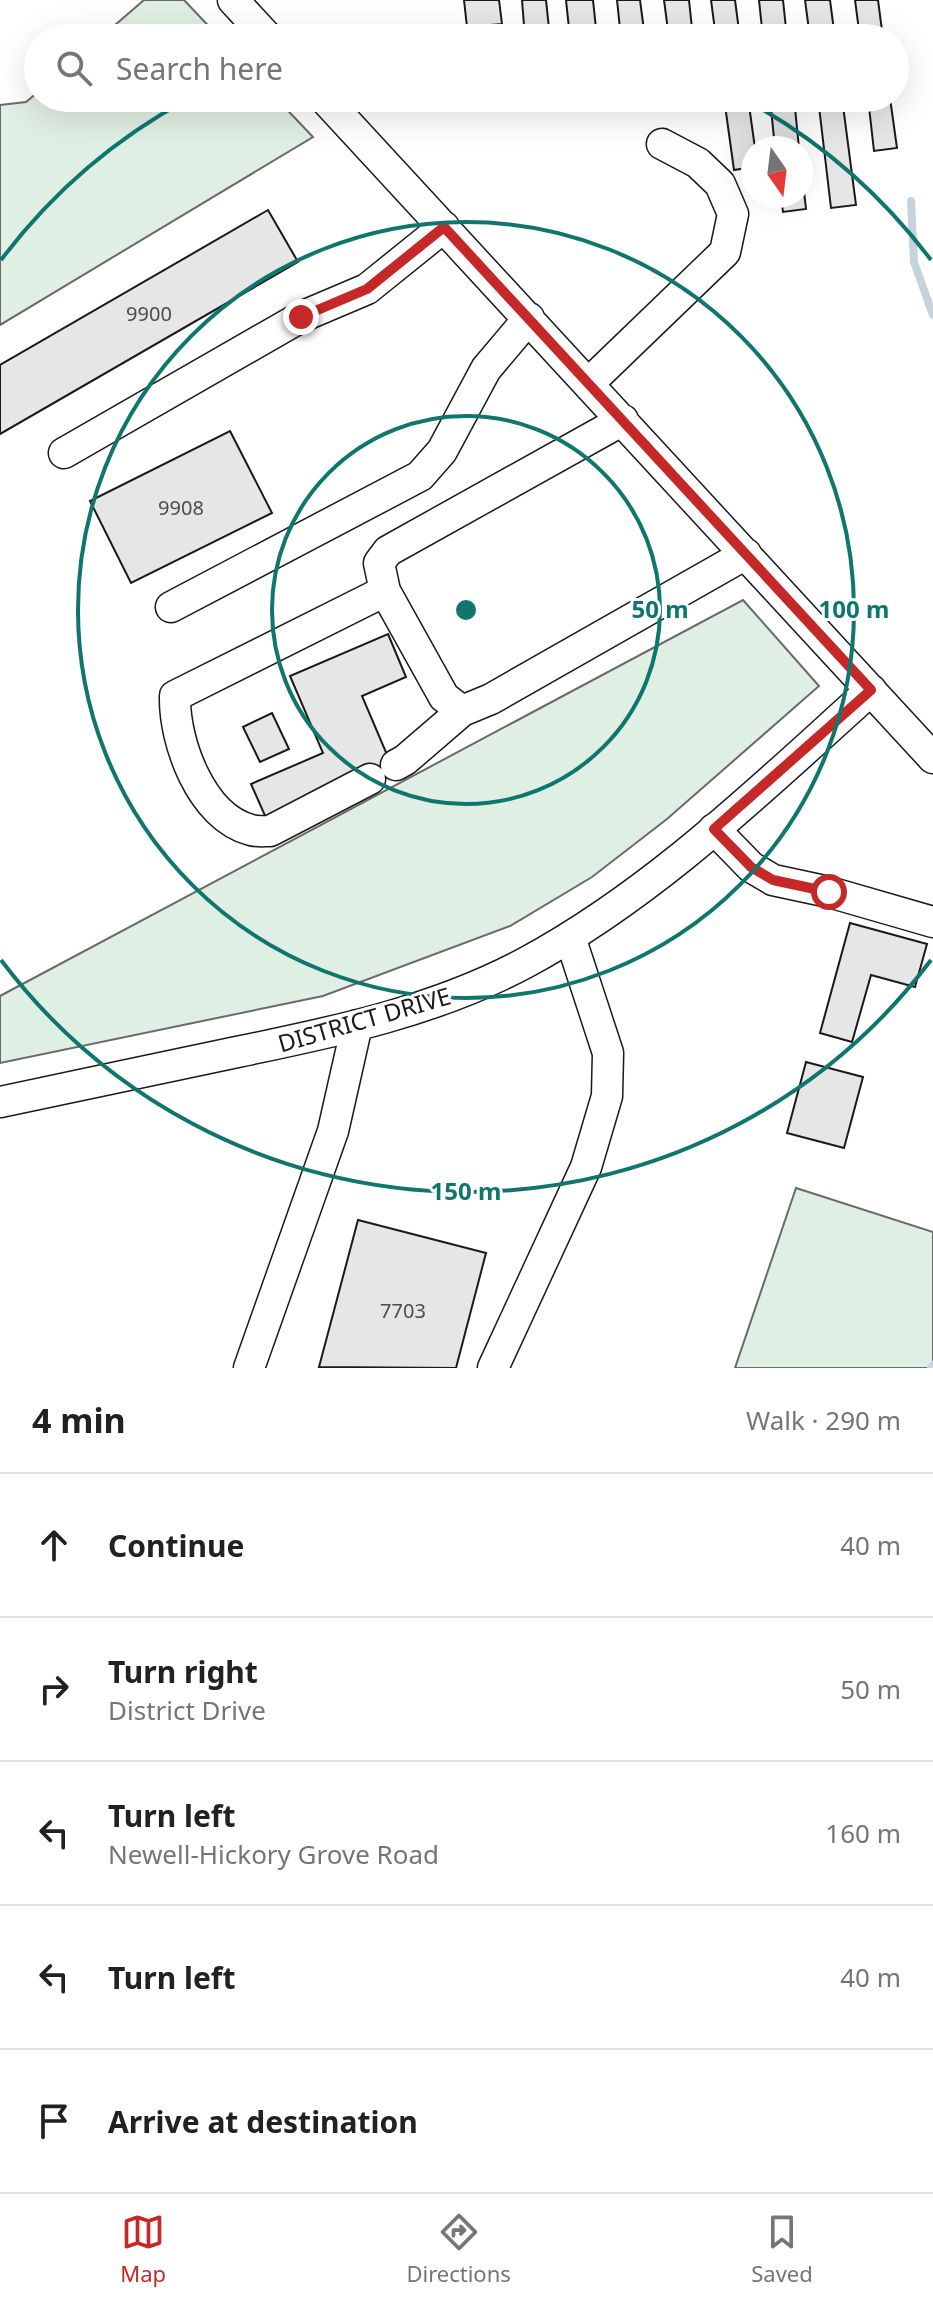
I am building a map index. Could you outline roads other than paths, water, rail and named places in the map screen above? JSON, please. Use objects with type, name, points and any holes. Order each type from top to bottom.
[{"type":"street","points":[[233,0],[255,24]]},
{"type":"street","points":[[337,112],[933,758]]},
{"type":"street","points":[[589,383],[725,252],[733,214],[720,184],[698,163],[662,144]]},
{"type":"street","points":[[64,453],[301,317],[367,289],[444,227]]},
{"type":"street","points":[[171,607],[420,476],[442,451],[486,369],[529,318]]},
{"type":"street","points":[[462,711],[444,697],[385,591],[379,563],[388,551],[623,420]]},
{"type":"street","points":[[385,591],[175,696],[179,740],[195,777],[209,799],[229,819],[251,830],[270,831],[405,760],[462,711],[491,699],[746,554]]},
{"type":"street","name":"DISTRICT DRIVE","points":[[0,1102],[333,1032],[417,1009],[523,964],[570,937],[657,878],[871,690]]},
{"type":"street","points":[[714,829],[751,867],[773,880],[829,892],[933,922]]},
{"type":"street","points":[[493,1368],[586,1167],[607,1096],[608,1053],[570,937]]},
{"type":"street","points":[[249,1368],[333,1131],[357,1025]]},
{"type":"waterway","points":[[911,201],[914,262],[933,315]]}]
